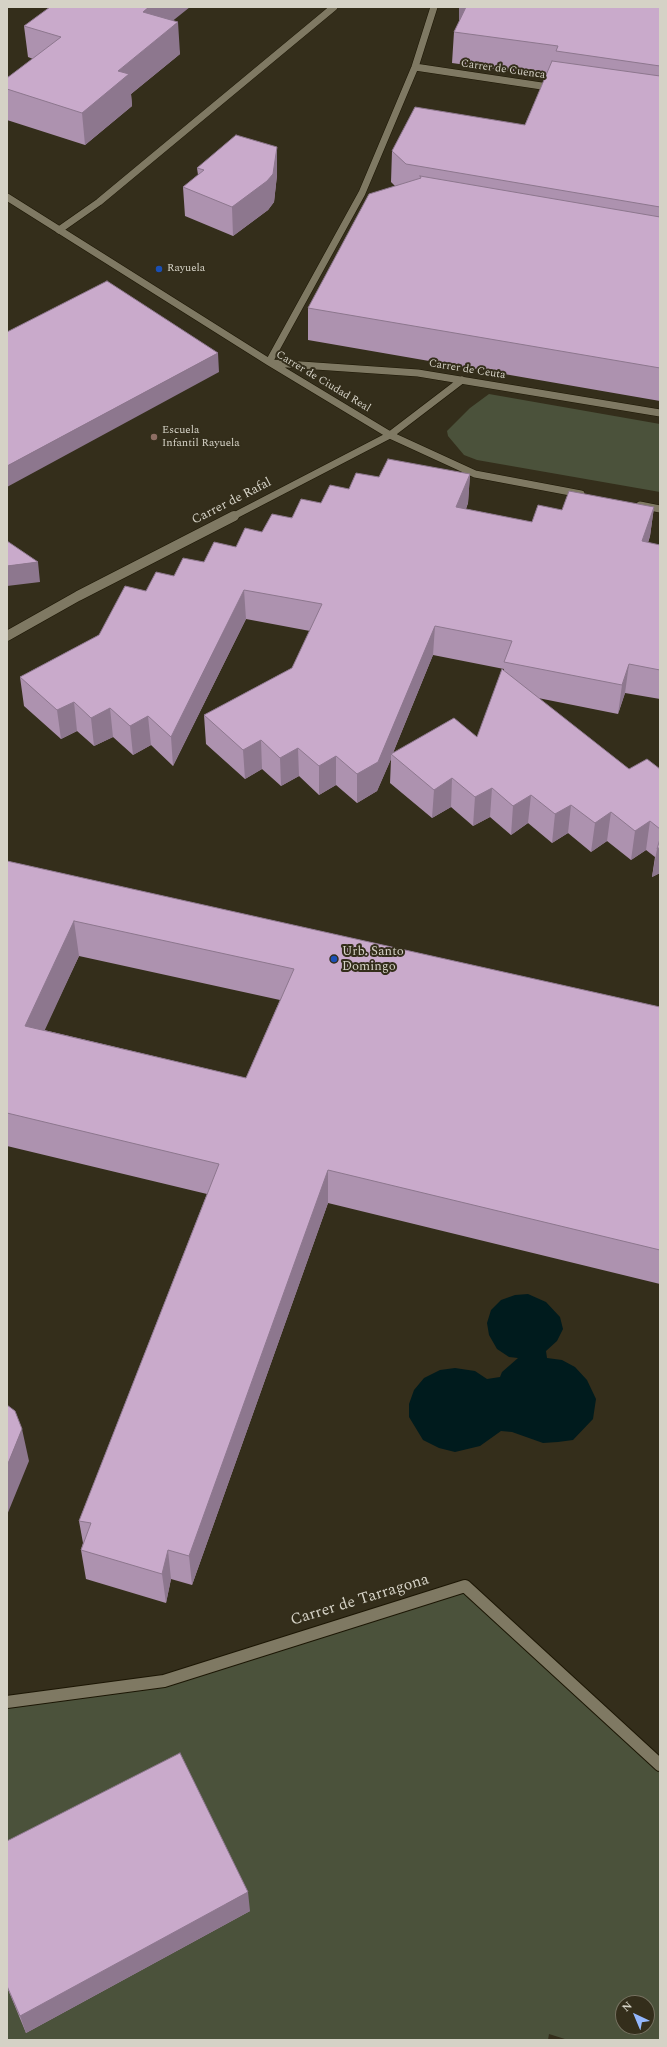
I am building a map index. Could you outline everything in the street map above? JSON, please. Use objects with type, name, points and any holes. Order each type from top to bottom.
[{"type":"street","points":[[59,230],[99,202],[334,7]]},
{"type":"street","points":[[269,362],[362,193],[415,67],[434,7]]},
{"type":"street","name":"Carrer de Cuenca","points":[[415,67],[560,88]]},
{"type":"street","points":[[362,193],[369,195]]},
{"type":"street","name":"Carrer de Ciudad Real","points":[[7,197],[269,362],[390,435],[475,474],[591,496]]},
{"type":"street","name":"Carrer de Ceuta","points":[[269,362],[418,373],[660,413]]},
{"type":"street","name":"Carrer de Rafal","points":[[7,636],[85,592],[390,435],[462,380]]},
{"type":"street","points":[[629,503],[660,509]]},
{"type":"street","name":"Carrer de Tarragona","points":[[7,1702],[164,1681],[465,1586],[660,1765]]},
{"type":"green space","points":[[489,394],[660,424],[660,492],[477,460],[464,455],[448,436],[447,431],[470,408]]},
{"type":"green space","points":[[465,1586],[660,1765],[660,2040],[568,2040],[549,2034],[548,2040],[7,2040],[7,1702],[164,1681]]},
{"type":"water","points":[[528,1294],[546,1302],[560,1317],[563,1329],[557,1341],[546,1351],[547,1358],[562,1360],[575,1367],[587,1380],[596,1399],[593,1419],[573,1440],[558,1442],[543,1443],[512,1432],[501,1431],[480,1446],[455,1452],[439,1448],[423,1440],[409,1417],[409,1404],[414,1390],[424,1378],[440,1370],[455,1368],[475,1371],[487,1379],[500,1377],[502,1372],[518,1358],[509,1357],[497,1349],[489,1335],[487,1323],[491,1310],[501,1300],[515,1295]]},
{"type":"building","points":[[50,7],[149,7],[143,12],[178,22],[118,71],[129,74],[82,113],[7,89],[7,78],[61,37],[24,26]]},
{"type":"building","points":[[466,7],[660,7],[660,66],[556,51],[558,46],[454,32]]},
{"type":"building","points":[[552,61],[660,76],[660,207],[406,164],[392,151],[415,107],[525,125]]},
{"type":"building","points":[[236,135],[277,147],[273,174],[267,181],[232,207],[183,187],[204,170],[197,168]]},
{"type":"building","points":[[420,176],[660,217],[660,368],[308,308],[369,194],[421,178]]},
{"type":"building","points":[[107,281],[218,353],[7,466],[7,332]]},
{"type":"building","points":[[388,459],[470,474],[456,507],[532,522],[538,505],[562,510],[569,491],[654,507],[642,541],[660,545],[660,670],[629,664],[622,685],[504,662],[512,641],[435,626],[378,762],[357,774],[336,756],[319,766],[298,748],[280,758],[261,740],[243,750],[204,715],[292,668],[322,604],[244,590],[171,737],[148,716],[130,726],[110,708],[91,718],[74,702],[57,710],[20,677],[99,635],[125,586],[146,591],[156,572],[174,576],[183,558],[204,562],[214,542],[236,547],[245,528],[262,532],[272,514],[292,518],[301,499],[321,503],[330,485],[349,489],[356,473],[379,477]]},
{"type":"building","points":[[7,541],[38,562],[7,566]]},
{"type":"building","points":[[502,669],[629,769],[647,759],[660,769],[660,829],[650,821],[635,831],[611,812],[595,823],[571,805],[555,814],[531,795],[513,806],[492,788],[475,797],[452,778],[434,790],[391,754],[454,718],[477,737]]},
{"type":"building","points":[[660,839],[660,847],[657,849]]},
{"type":"building","points":[[7,861],[660,1007],[660,1250],[328,1170],[189,1556],[168,1550],[162,1574],[81,1550],[91,1523],[79,1521],[219,1164],[7,1113]],"holes":[[[74,921],[294,969],[246,1078],[25,1026]]]},
{"type":"building","points":[[7,1405],[15,1411],[22,1429],[7,1466]]},
{"type":"building","points":[[180,1753],[248,1892],[20,2016],[7,1986],[7,1841]]},
{"type":"place","name":"Rayuela","points":[[159,269]]},
{"type":"place","name":"Escuela Infantil Rayuela","points":[[154,437]]},
{"type":"place","name":"Urb. Santo Domingo","points":[[334,959]]}]
